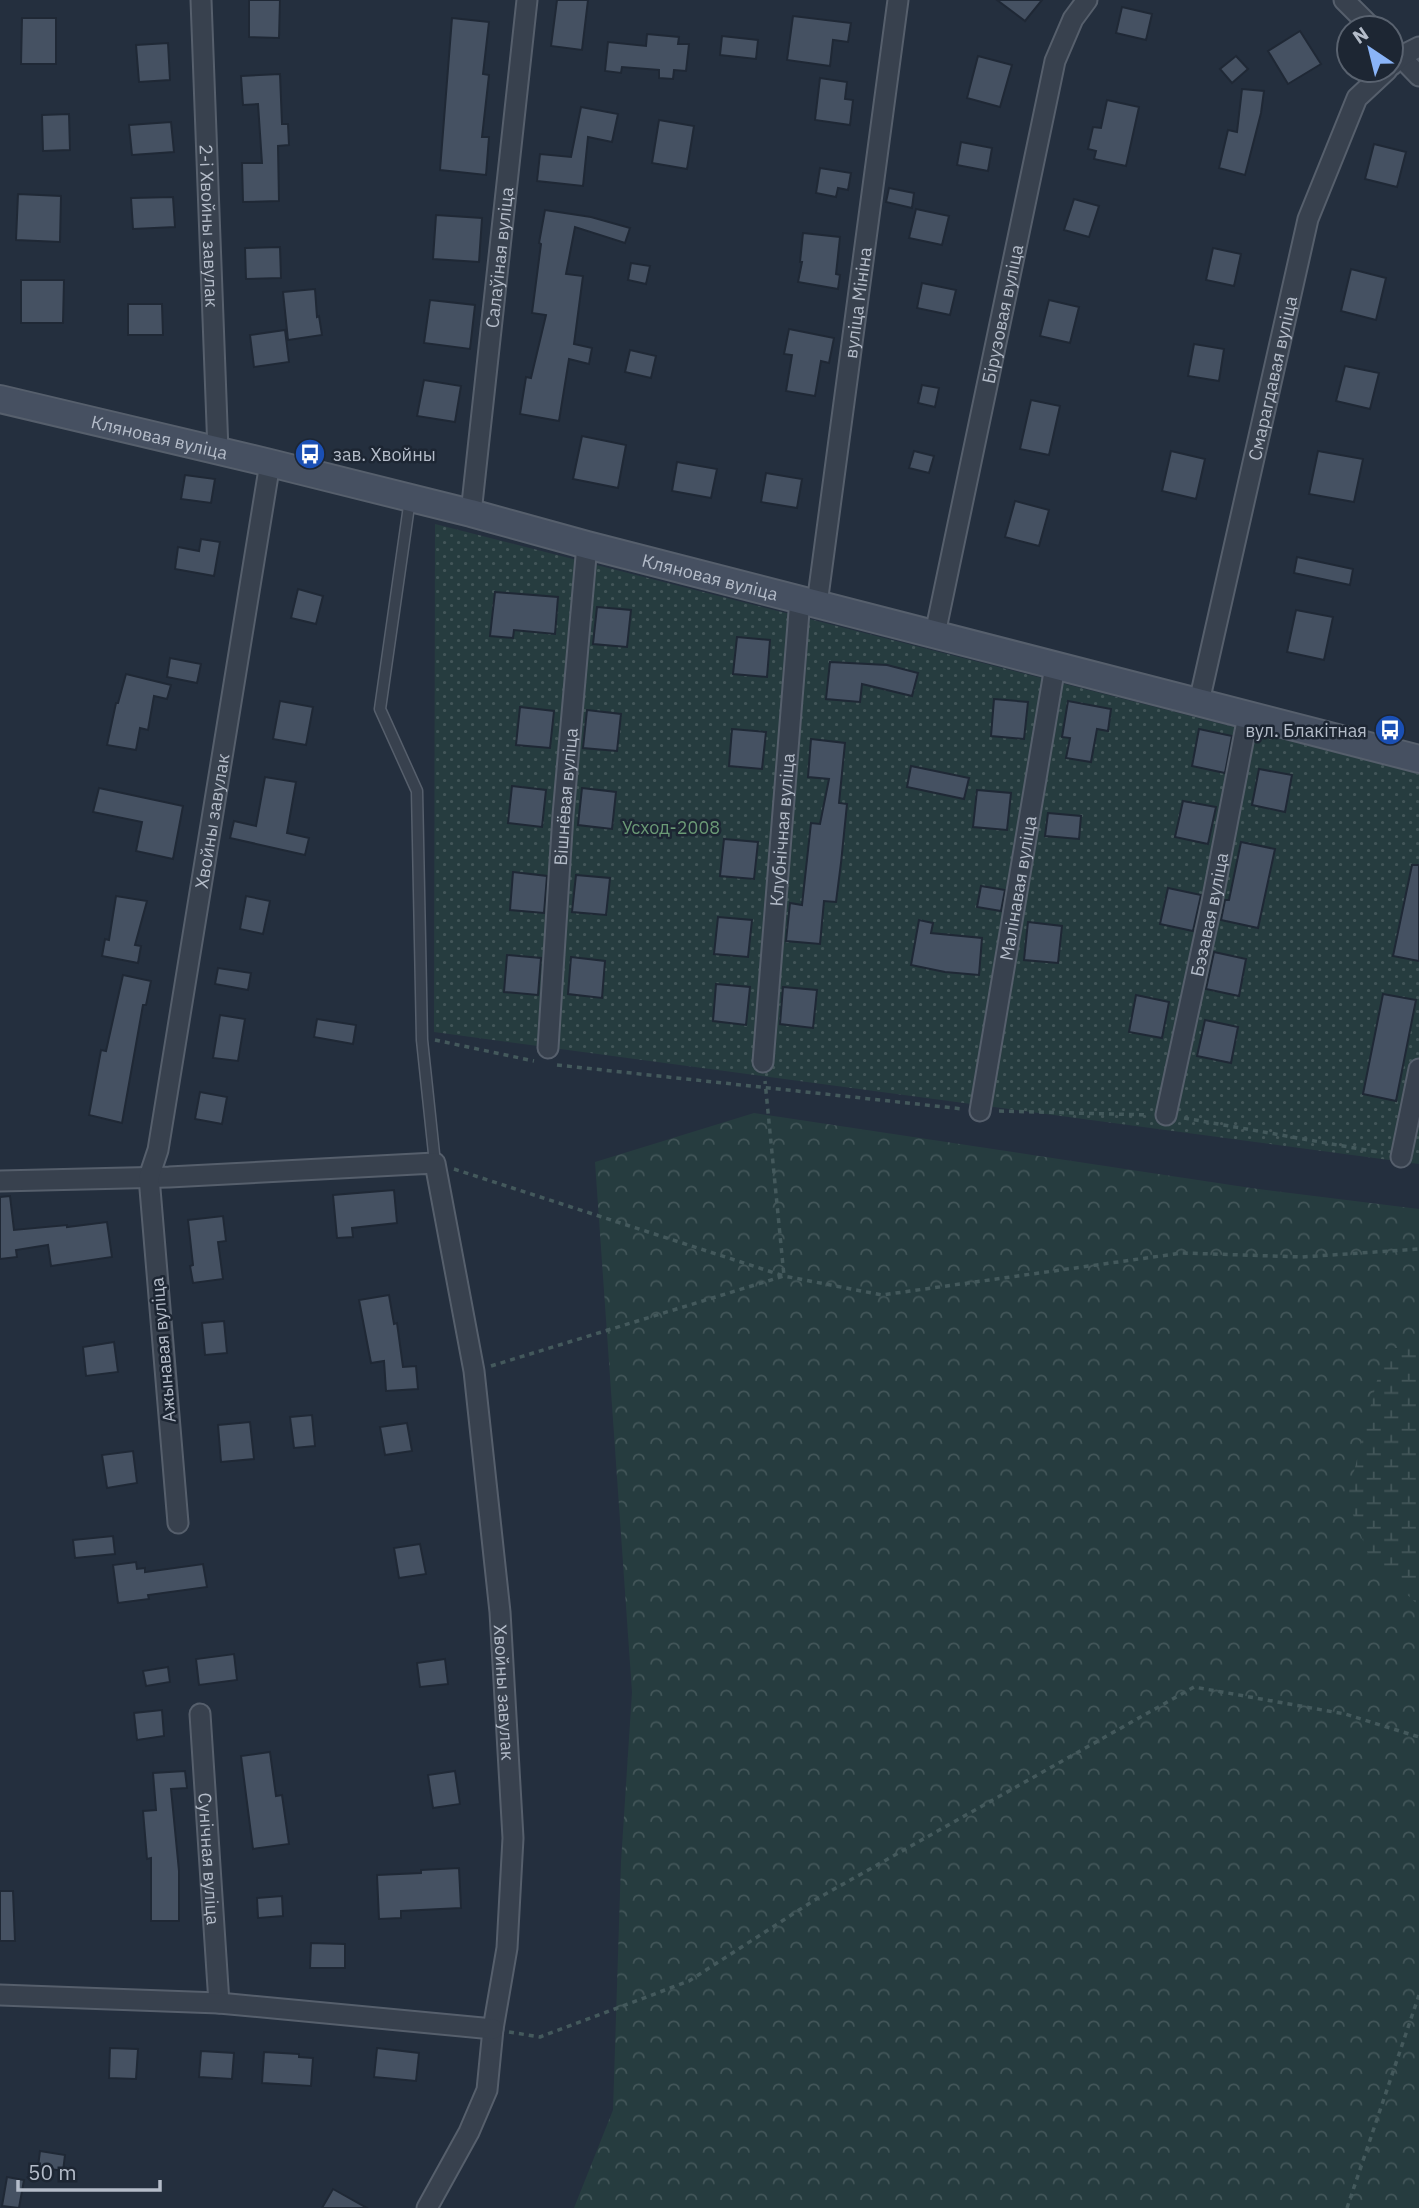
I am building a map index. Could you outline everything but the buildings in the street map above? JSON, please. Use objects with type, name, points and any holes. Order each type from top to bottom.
[{"type":"street","name":"2-і Хвойны завулак","points":[[201,0],[218,451]]},
{"type":"street","name":"Салаўіная вуліца","points":[[471,513],[527,0]]},
{"type":"street","name":"вуліца Мініна","points":[[809,602],[898,0]]},
{"type":"street","name":"Бірузовая вуліца","points":[[935,634],[1055,61],[1073,19],[1087,0]]},
{"type":"street","points":[[1344,0],[1358,14]]},
{"type":"street","name":"Смарагдавая вуліца","points":[[1199,702],[1308,219],[1357,98],[1370,84]]},
{"type":"street","name":"Кляновая вуліца","points":[[0,399],[471,513],[1419,759]]},
{"type":"street","name":"Хвойны завулак","points":[[149,1177],[158,1150],[270,463]]},
{"type":"street","name":"Вішнёвая вуліца","points":[[548,1048],[563,815],[587,545]]},
{"type":"street","name":"Клубнічная вуліца","points":[[763,1062],[809,602]]},
{"type":"street","name":"Малінавая вуліца","points":[[980,1111],[1055,666]]},
{"type":"street","name":"Бэзавая вуліца","points":[[1166,1115],[1212,902],[1248,716]]},
{"type":"street","points":[[1401,1157],[1419,1069]]},
{"type":"street","points":[[0,1181],[149,1177],[435,1163]]},
{"type":"street","name":"Хвойны завулак","points":[[427,2208],[469,2132],[487,2090],[493,2029],[507,1948],[513,1838],[500,1612],[474,1371],[435,1163]]},
{"type":"street","name":"Ажынавая вуліца","points":[[149,1177],[178,1523]]},
{"type":"street","name":"Сунічная вуліца","points":[[200,1714],[219,2003]]},
{"type":"street","points":[[0,1995],[219,2003],[493,2029]]},
{"type":"lane","points":[[410,498],[380,709],[417,791],[422,1040],[435,1163]]},
{"type":"path","points":[[435,1040],[546,1063],[765,1089],[980,1111],[1166,1115],[1401,1157]]},
{"type":"path","points":[[763,1062],[784,1276]]},
{"type":"path","points":[[435,1163],[784,1276],[881,1295],[1182,1253],[1303,1257],[1419,1250]]},
{"type":"path","points":[[474,1371],[784,1276]]},
{"type":"path","points":[[493,2029],[540,2037],[689,1981],[813,1901],[1194,1687],[1345,1714],[1419,1737]]},
{"type":"path","points":[[1347,2208],[1419,1995]]},
{"type":"green space","name":"Усход-2008","points":[[435,524],[1419,774],[1419,1164],[434,1032]]},
{"type":"green space","points":[[754,1113],[1251,1188],[1419,1209],[1419,2208],[574,2208],[613,2110],[621,1862],[632,1692],[595,1162]]},
{"type":"green space","points":[[1419,1346],[1419,1606],[1370,1559],[1347,1499],[1385,1349]]},
{"type":"place","name":"зав. Хвойны","points":[[310,454]]},
{"type":"place","name":"вул. Блакітная","points":[[1390,730]]}]
